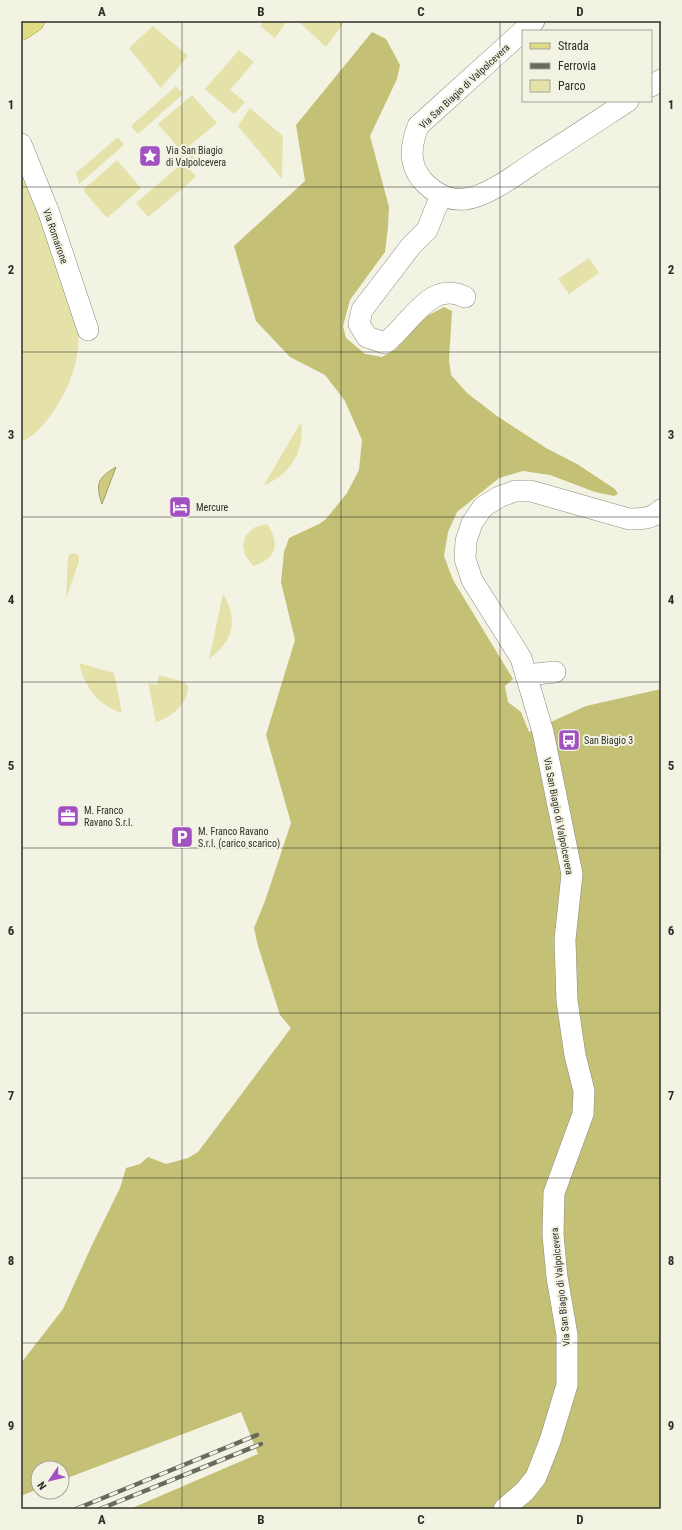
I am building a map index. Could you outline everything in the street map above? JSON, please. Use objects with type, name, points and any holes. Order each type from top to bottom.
[{"type":"main road","points":[[21,29],[33,21]]},
{"type":"street","name":"Via San Biagio di Valpolcevera","points":[[524,30],[534,21]]},
{"type":"street","name":"Via San Biagio di Valpolcevera","points":[[522,32],[418,126],[412,141],[412,154],[418,175],[429,188],[441,196],[453,199],[474,198],[484,194],[626,102]]},
{"type":"street","points":[[652,85],[661,80]]},
{"type":"street","name":"Via Romairone","points":[[21,144],[49,213],[88,330]]},
{"type":"street","points":[[441,196],[427,230],[412,246],[362,310],[359,324],[367,338],[385,343],[398,332],[425,302],[447,292],[465,297]]},
{"type":"street","name":"Via San Biagio di Valpolcevera","points":[[504,1509],[525,1491],[536,1477],[550,1441],[567,1385],[567,1335],[557,1277],[553,1235],[554,1193],[583,1114],[584,1091],[575,1055],[567,1001],[565,940],[572,874],[543,732],[521,658],[472,580],[465,559],[466,541],[472,523],[483,507],[498,496],[515,491],[531,490],[629,519],[644,519],[661,510]]},
{"type":"street","points":[[526,675],[555,672]]},
{"type":"green space","points":[[264,21],[287,21],[275,38],[260,26]]},
{"type":"green space","points":[[298,21],[345,21],[326,47]]},
{"type":"green space","points":[[153,26],[188,56],[161,88],[129,48]]},
{"type":"green space","points":[[239,50],[254,62],[230,90],[245,102],[234,114],[205,89]]},
{"type":"green space","points":[[176,86],[183,94],[138,134],[131,126]]},
{"type":"green space","points":[[192,95],[217,123],[182,152],[158,124]]},
{"type":"green space","points":[[250,108],[283,136],[282,179],[238,126]]},
{"type":"green space","points":[[118,137],[124,145],[79,184],[76,173]]},
{"type":"green space","points":[[192,155],[197,161],[189,168],[196,177],[148,217],[136,203]]},
{"type":"green space","points":[[117,160],[141,188],[107,218],[83,190]]},
{"type":"green space","points":[[21,171],[62,268],[72,301],[79,338],[74,369],[62,397],[46,422],[32,436],[21,442]]},
{"type":"green space","points":[[589,258],[599,273],[569,294],[558,279]]},
{"type":"green space","points":[[301,422],[301,442],[294,460],[282,475],[274,481],[264,485]]},
{"type":"green space","points":[[267,524],[274,538],[274,550],[267,560],[253,566],[245,555],[243,545],[246,535],[255,527]]},
{"type":"green space","points":[[75,553],[79,556],[79,561],[66,599],[68,558],[70,554]]},
{"type":"green space","points":[[223,594],[231,613],[231,630],[224,645],[209,659]]},
{"type":"green space","points":[[79,663],[114,673],[122,713],[114,710],[99,700],[89,688]]},
{"type":"green space","points":[[159,675],[184,682],[188,686],[185,699],[178,709],[168,717],[156,722],[148,683],[157,685]]},
{"type":"shaded area","points":[[372,32],[386,39],[400,65],[397,79],[370,136],[389,207],[385,252],[350,300],[343,326],[346,338],[365,354],[382,357],[396,349],[425,317],[444,307],[452,311],[449,360],[451,375],[467,393],[497,416],[546,448],[577,464],[615,489],[618,494],[614,496],[595,492],[550,475],[523,471],[499,478],[457,512],[448,532],[444,556],[453,580],[513,679],[505,686],[508,702],[521,712],[529,732],[586,706],[661,689],[661,1509],[130,1509],[258,1454],[241,1412],[70,1477],[70,1460],[30,1460],[30,1492],[21,1496],[21,1363],[63,1309],[120,1188],[126,1168],[140,1164],[148,1157],[166,1164],[188,1158],[198,1152],[291,1028],[280,1015],[258,946],[254,928],[265,901],[291,823],[266,735],[295,640],[281,582],[284,552],[289,538],[319,524],[326,519],[347,493],[359,470],[362,440],[345,401],[325,375],[290,357],[256,321],[234,246],[305,181],[296,125]]},
{"type":"shaded area","points":[[116,467],[102,504],[99,491],[100,482],[105,474]]},
{"type":"railway","points":[[76,1509],[257,1435]]},
{"type":"railway","points":[[100,1509],[261,1444]]},
{"type":"place","name":"Via San Biagio di Valpolcevera","points":[[150,156]]},
{"type":"place","name":"Mercure","points":[[180,507]]},
{"type":"place","name":"San Biagio 3","points":[[569,740]]},
{"type":"place","name":"M. Franco Ravano S.r.l.","points":[[68,816]]},
{"type":"place","name":"M. Franco Ravano S.r.l. (carico scarico)","points":[[182,837]]}]
